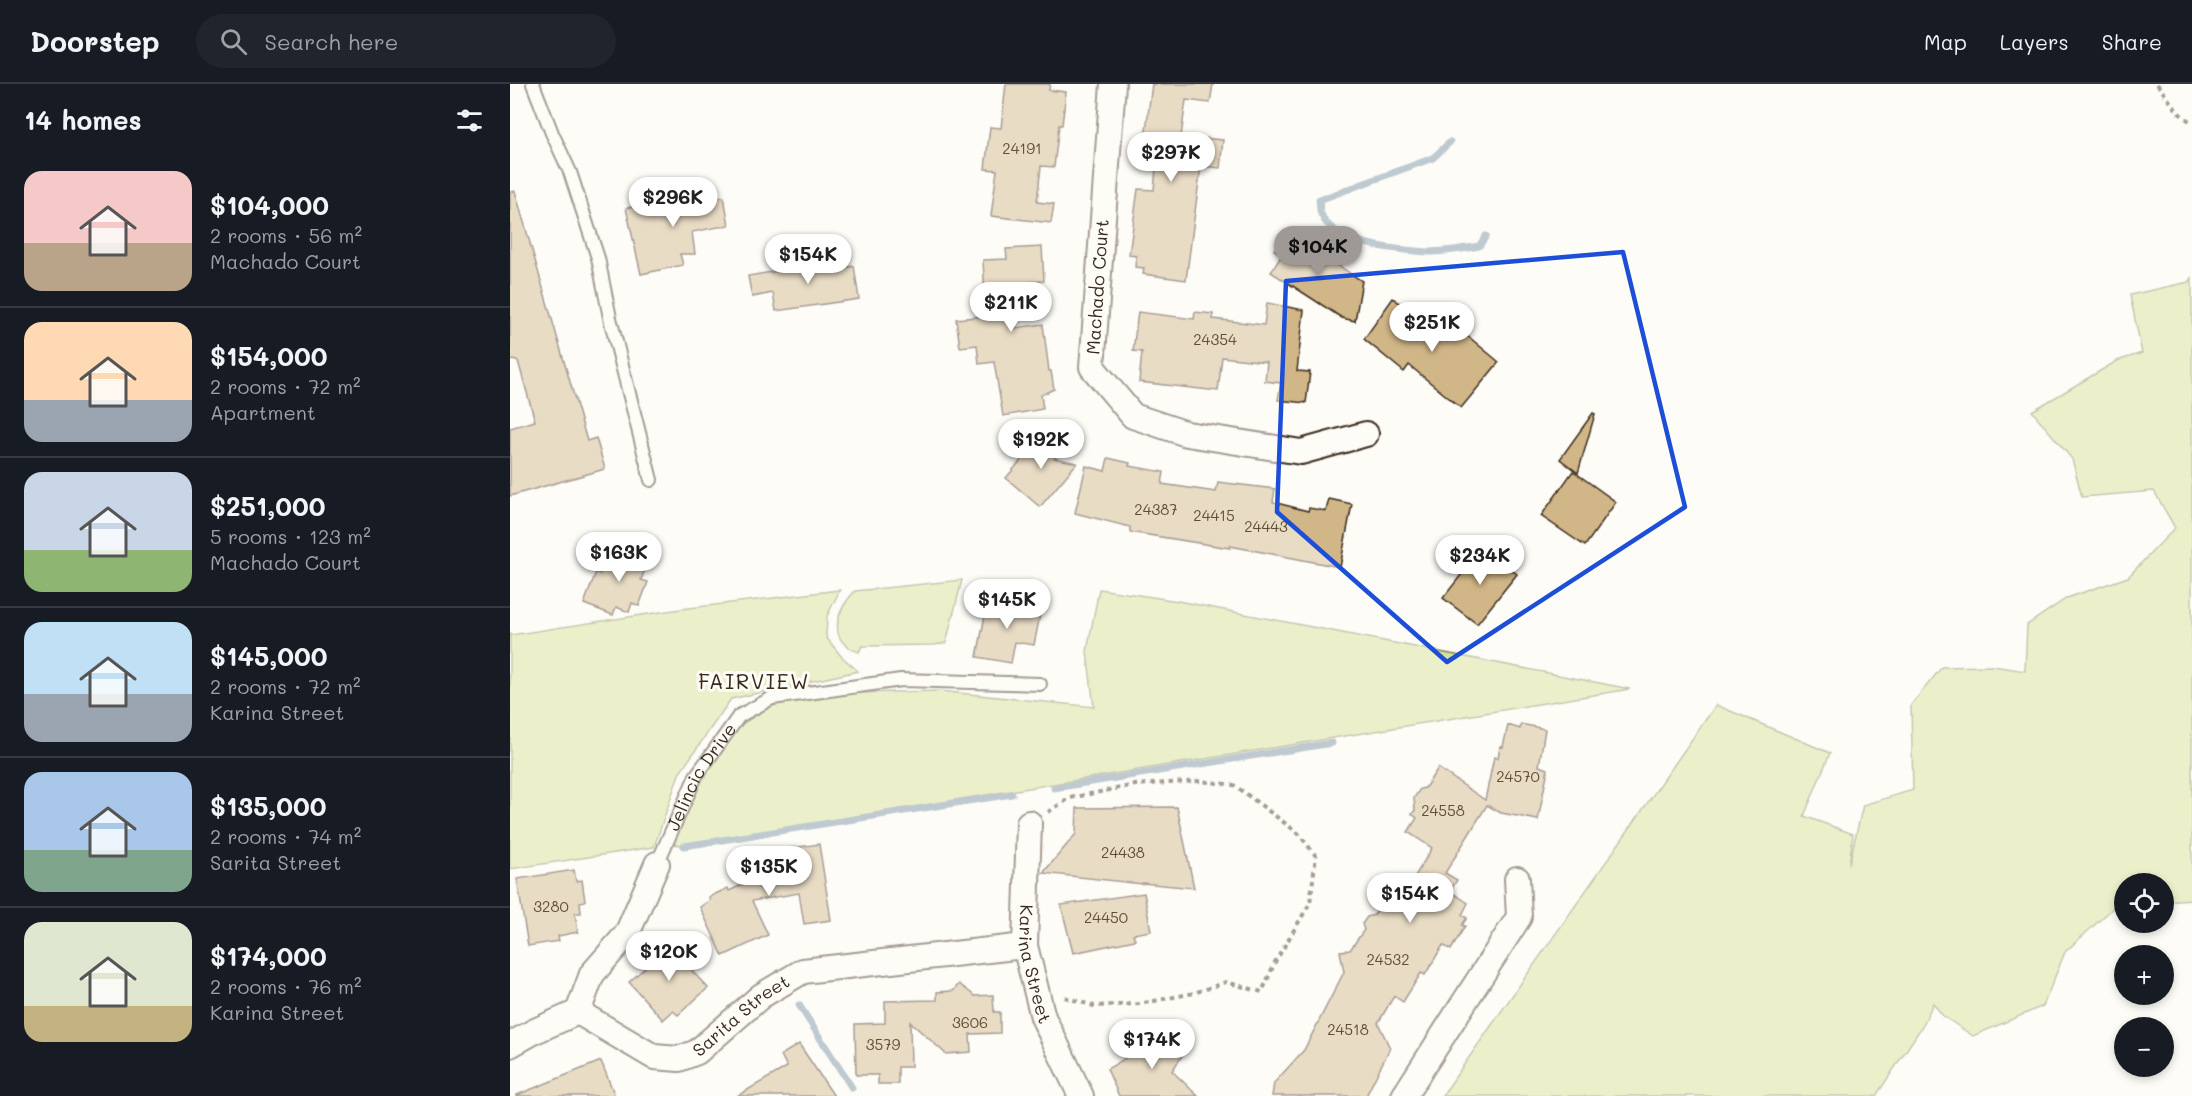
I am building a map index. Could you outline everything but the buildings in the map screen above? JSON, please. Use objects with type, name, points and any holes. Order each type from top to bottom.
[{"type":"street","name":"Machado Court","points":[[1113,84],[1092,367],[1133,416],[1187,434],[1301,452],[1366,434]]},
{"type":"street","name":"Karina Street","points":[[1029,823],[1025,946],[1043,1017],[1081,1096]]},
{"type":"street","name":"Jelincic Drive","points":[[578,1012],[592,974],[627,934],[657,864]]},
{"type":"street","points":[[1404,1096],[1519,917],[1517,879]]},
{"type":"street","name":"Sarita Street","points":[[578,1012],[654,1057],[679,1059],[697,1052],[760,996],[803,971],[1025,946]]},
{"type":"street","points":[[510,1046],[578,1012]]},
{"type":"lane","points":[[533,84],[570,172],[598,258],[610,318],[651,480]]},
{"type":"lane","name":"Jelincic Drive","points":[[657,864],[696,776],[739,716],[772,698],[901,680],[1040,684]]},
{"type":"path","points":[[2157,84],[2179,113],[2192,123]]},
{"type":"path","points":[[1029,823],[1070,798],[1135,785],[1201,780],[1234,785],[1298,833],[1316,856],[1310,903],[1275,962],[1262,992],[1226,982],[1194,993],[1139,1004],[1094,1005],[1036,990]]},
{"type":"highlighted area","points":[[1623,252],[1685,507],[1447,662],[1277,512],[1286,281]]},
{"type":"green space","points":[[2192,278],[2192,899],[2174,900],[2174,873],[2114,873],[2114,907],[2065,952],[2043,1006],[1973,1036],[1943,1016],[1933,1003],[1923,1025],[1876,1096],[1442,1096],[1716,705],[1830,753],[1804,816],[1853,834],[1849,864],[1863,805],[1913,790],[1911,705],[1942,667],[1993,666],[2025,671],[2027,625],[2067,598],[2128,577],[2175,528],[2154,491],[2082,497],[2072,459],[2032,411],[2117,361],[2142,353],[2130,295],[2189,282]]},
{"type":"green space","points":[[962,580],[946,643],[862,646],[859,652],[842,641],[838,633],[839,616],[855,591]]},
{"type":"green space","points":[[1099,589],[1178,601],[1630,689],[682,845],[672,844],[707,768],[742,724],[771,706],[804,699],[856,693],[939,691],[1094,707],[1087,651]]},
{"type":"green space","points":[[840,590],[827,616],[826,637],[841,656],[858,671],[731,699],[679,774],[654,847],[510,869],[510,633],[511,635],[681,609]]},
{"type":"waterway","points":[[1450,142],[1433,158],[1319,200],[1320,212],[1328,224],[1339,233],[1368,244],[1401,250],[1428,252],[1479,246],[1486,236]]},
{"type":"waterway","points":[[1054,788],[1332,743]]},
{"type":"waterway","points":[[684,846],[1012,794]]},
{"type":"waterway","points":[[799,1005],[852,1088]]},
{"type":"district","name":"FAIRVIEW","points":[[754,682]]}]
